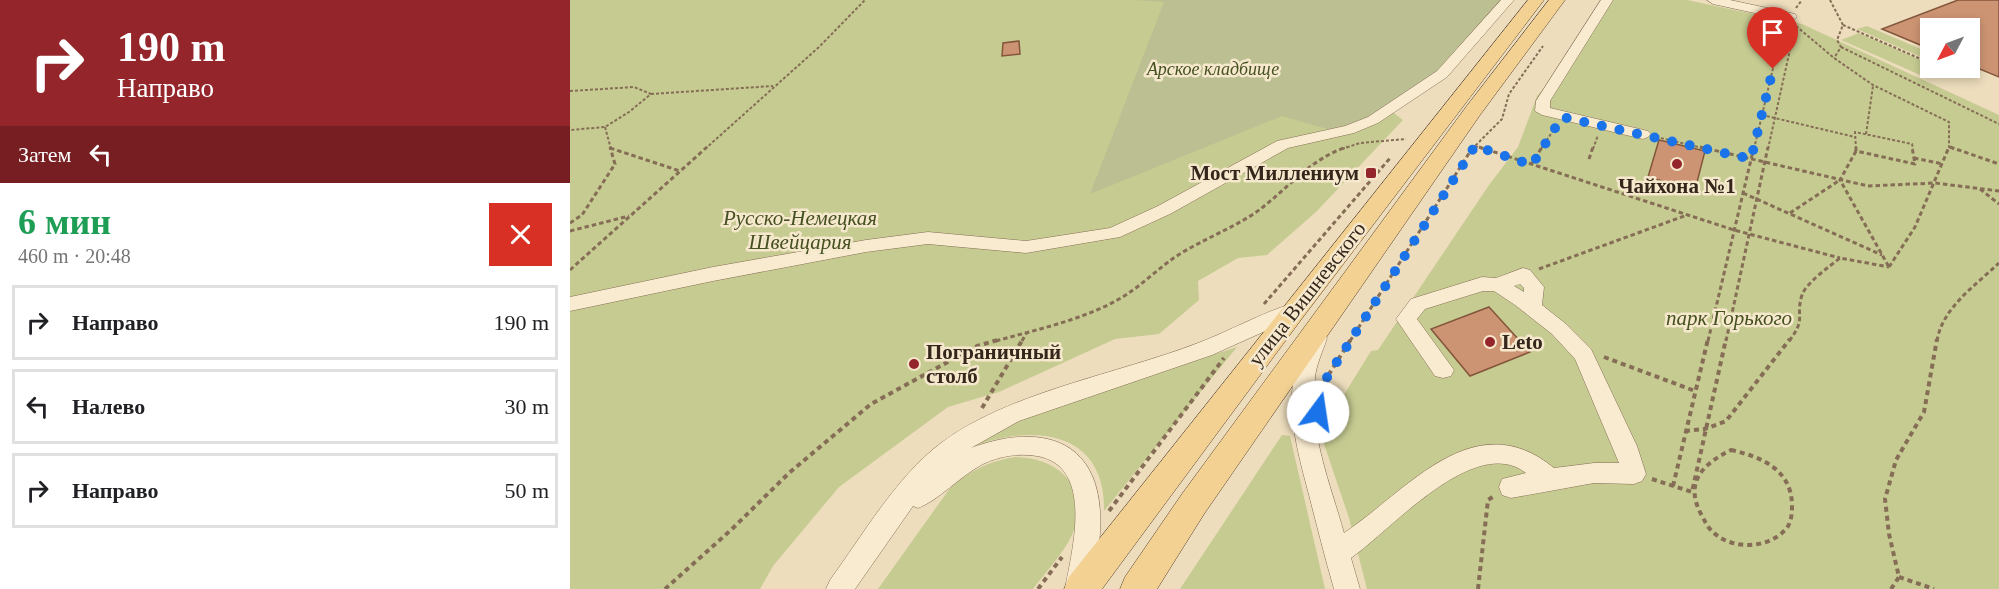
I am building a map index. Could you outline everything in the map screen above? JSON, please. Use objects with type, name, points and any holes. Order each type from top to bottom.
[{"type":"main road","name":"улица Вишневского","points":[[1079,589],[1536,0]]},
{"type":"main road","name":"улица Вишневского","points":[[1137,589],[1193,504],[1473,111],[1557,0]]},
{"type":"street","points":[[570,304],[713,274],[866,246],[928,238],[1026,247],[1114,232],[1164,210],[1283,144],[1349,130],[1373,120],[1442,74],[1508,0]]},
{"type":"street","points":[[1607,0],[1543,101],[1542,111],[1643,134]]},
{"type":"street","points":[[1713,0],[1793,21]]},
{"type":"street","points":[[1443,370],[1406,319],[1418,304],[1482,284],[1498,285],[1523,275],[1534,287],[1532,308]]},
{"type":"street","points":[[1498,285],[1559,329],[1584,355],[1625,446],[1634,474],[1594,473],[1511,487]]},
{"type":"street","points":[[839,589],[917,480],[950,450],[979,430],[1063,396],[1205,349],[1294,310]]},
{"type":"street","points":[[1321,325],[1304,376],[1302,412],[1306,441],[1347,589]]},
{"type":"street","points":[[867,552],[916,498],[953,469],[978,455],[998,449],[1017,444],[1035,445],[1056,451],[1065,457],[1073,464],[1083,483],[1087,504],[1088,535],[1079,589]]},
{"type":"street","points":[[1338,552],[1455,464],[1490,452],[1522,458],[1550,479]]},
{"type":"path","points":[[570,270],[819,46],[865,0]]},
{"type":"path","points":[[1830,0],[1844,25],[1920,59]]},
{"type":"path","points":[[1793,21],[1834,58],[1874,85],[1949,122],[1949,147],[1943,164],[1900,256],[1889,267]]},
{"type":"path","points":[[1673,486],[1784,23],[1793,21]]},
{"type":"path","points":[[1692,492],[1704,468],[1719,455],[1731,450],[1746,453],[1778,469],[1789,482],[1793,497],[1790,526],[1779,536],[1764,544],[1743,545],[1721,540],[1708,528],[1694,501],[1692,492],[1757,198],[1793,21]]},
{"type":"path","points":[[1844,25],[1838,39],[1841,47],[1999,124]]},
{"type":"path","points":[[1321,401],[1326,379],[1475,146],[1502,119],[1509,94],[1549,38]]},
{"type":"path","points":[[1834,58],[1841,47]]},
{"type":"path","points":[[1866,134],[1874,85]]},
{"type":"path","points":[[570,91],[634,87],[651,94],[775,86]]},
{"type":"path","points":[[570,130],[605,127],[629,112],[651,94]]},
{"type":"path","points":[[1762,115],[1855,137]]},
{"type":"path","points":[[1532,165],[1562,117]]},
{"type":"path","points":[[1589,159],[1602,125]]},
{"type":"path","points":[[570,223],[582,214],[615,164],[605,127]]},
{"type":"path","points":[[1399,147],[1413,131]]},
{"type":"path","points":[[1790,213],[1840,180],[1856,151],[1855,132],[1912,144],[1915,164],[1856,151]]},
{"type":"path","points":[[1643,134],[1868,186],[1935,183],[1999,191]]},
{"type":"path","points":[[665,589],[732,529],[789,473],[871,404],[977,346],[1067,321],[1121,298],[1182,252],[1233,227],[1266,205],[1304,171],[1335,151],[1360,143],[1406,139]]},
{"type":"path","points":[[1475,146],[1748,235],[1840,258],[1889,267]]},
{"type":"path","points":[[1949,147],[1999,164]]},
{"type":"path","points":[[610,148],[680,171]]},
{"type":"path","points":[[1258,308],[1265,303],[1393,154]]},
{"type":"path","points":[[1914,158],[1943,164]]},
{"type":"path","points":[[1840,180],[1889,267]]},
{"type":"path","points":[[1979,188],[1999,204]]},
{"type":"path","points":[[1743,193],[1882,255]]},
{"type":"path","points":[[1523,275],[1687,215]]},
{"type":"path","points":[[570,231],[630,216]]},
{"type":"path","points":[[1685,431],[1705,429],[1726,421],[1800,327],[1802,294],[1821,273],[1840,258]]},
{"type":"path","points":[[1891,589],[1899,577],[1889,534],[1885,499],[1896,460],[1923,412],[1939,327],[1948,313],[1999,263]]},
{"type":"path","points":[[980,412],[1027,332]]},
{"type":"path","points":[[1577,348],[1695,391]]},
{"type":"path","points":[[1102,519],[1231,349]]},
{"type":"path","points":[[1634,474],[1692,492]]},
{"type":"path","points":[[1478,589],[1488,500],[1511,487]]},
{"type":"path","points":[[1038,589],[1062,557]]},
{"type":"path","points":[[1899,577],[1934,589]]},
{"type":"green space","name":"Русско-Немецкая Швейцария","points":[[570,0],[1472,0],[1387,108],[1403,120],[1316,212],[1267,255],[1238,258],[1198,281],[1199,300],[1159,334],[1115,339],[999,392],[948,407],[839,487],[773,566],[760,589],[570,589]]},
{"type":"green space","name":"Арское кладбище","points":[[1133,0],[1502,0],[1439,73],[1348,135],[1282,116],[1090,194],[1164,2]]},
{"type":"green space","name":"парк Горького","points":[[1602,0],[1687,0],[1802,24],[1999,115],[1999,589],[1367,589],[1349,518],[1322,438],[1339,412],[1345,393],[1371,351],[1378,350],[1489,185],[1518,147],[1537,96],[1567,65]]},
{"type":"green space","points":[[1867,26],[1920,49],[1920,57],[1857,29]]},
{"type":"green space","points":[[1859,33],[1920,60],[1920,75],[1841,40]]},
{"type":"green space","points":[[1237,347],[1104,511],[1101,484],[1092,463],[1078,448],[1060,439],[1039,435],[1017,436],[993,440],[970,448],[1016,418]]},
{"type":"green space","points":[[1282,435],[1290,436],[1325,589],[1180,589]]},
{"type":"green space","points":[[1015,457],[1048,464],[1060,472],[1070,482],[1076,494],[1078,508],[1076,524],[1069,541],[1033,589],[878,589],[950,488],[980,468]]},
{"type":"building","points":[[1958,0],[1999,0],[1999,77],[1980,69],[1980,18],[1920,18],[1920,45],[1882,29]]},
{"type":"building","points":[[1019,41],[1020,54],[1002,56],[1003,43]]},
{"type":"building","points":[[1659,140],[1705,151],[1695,190],[1648,177]]},
{"type":"building","points":[[1489,307],[1530,352],[1470,376],[1431,329]]},
{"type":"place","name":"Чайхона №1","points":[[1677,164]]},
{"type":"place","name":"Мост Миллениум","points":[[1371,173]]},
{"type":"place","name":"Leto","points":[[1490,342]]},
{"type":"place","name":"Пограничный столб","points":[[914,364]]},
{"type":"route","points":[[1318,412],[1326,379],[1475,146],[1532,165],[1562,117],[1751,159],[1773,69]]}]
